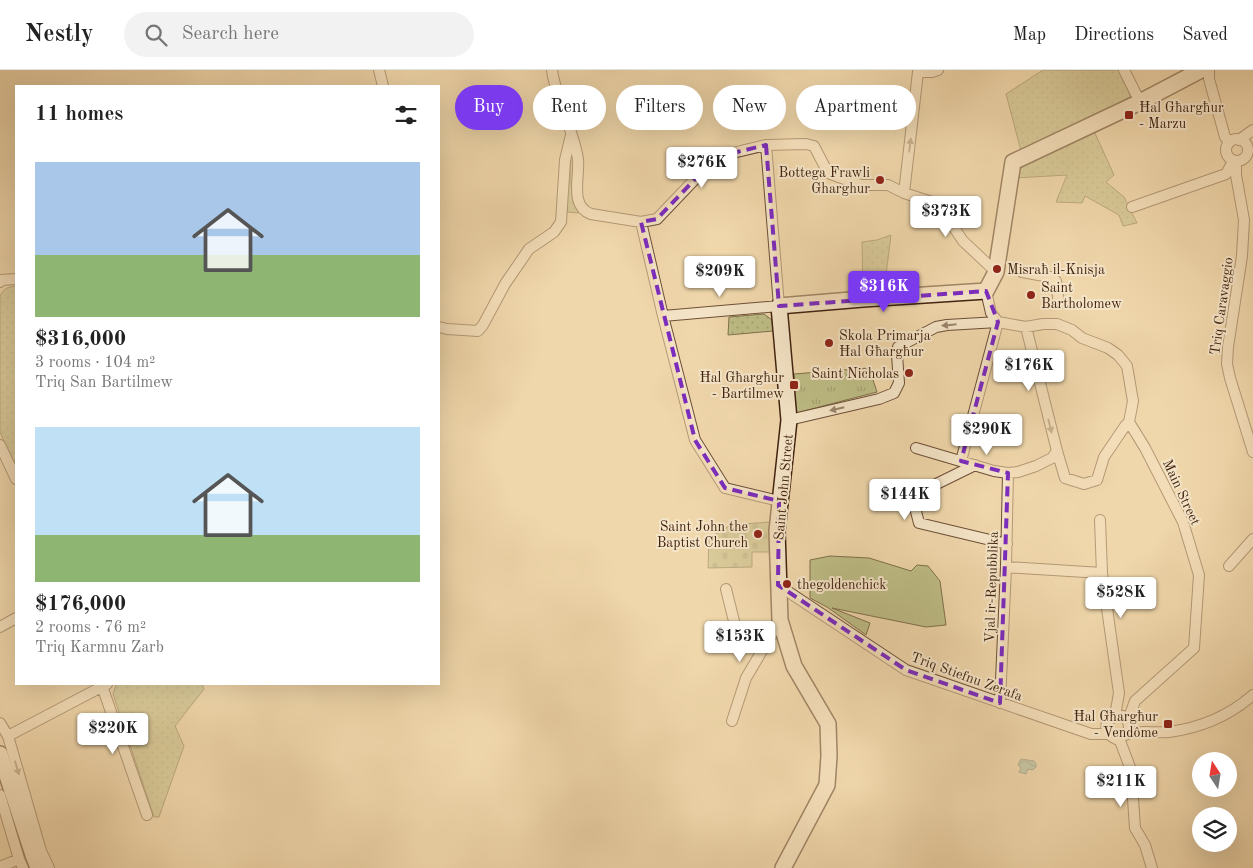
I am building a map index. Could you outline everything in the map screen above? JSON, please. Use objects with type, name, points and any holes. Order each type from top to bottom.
[{"type":"street","points":[[379,70],[382,85]]},
{"type":"street","points":[[552,70],[553,80],[571,132],[578,160],[578,204],[584,212],[641,222],[657,219],[716,157],[766,145],[806,144],[814,146],[828,173],[861,185],[888,185],[904,193],[938,204],[963,241],[996,272]]},
{"type":"street","points":[[1124,70],[1140,102]]},
{"type":"street","points":[[998,322],[991,313],[986,291],[996,272],[1013,162],[1140,102],[1201,70]]},
{"type":"street","points":[[1209,70],[1209,79],[1225,137],[1234,141],[1242,141],[1247,146],[1247,153],[1250,157],[1235,161],[1230,159],[1226,154],[1226,147],[1234,141],[1253,130]]},
{"type":"street","points":[[904,193],[917,71],[934,71]]},
{"type":"street","points":[[443,328],[478,331],[505,284],[529,249],[554,232],[561,222],[565,160],[571,132]]},
{"type":"street","name":"Saint John Street","points":[[766,145],[789,420],[777,530],[780,620],[794,666],[828,724],[829,756],[827,785],[783,868]]},
{"type":"street","points":[[1132,207],[1226,174],[1235,161]]},
{"type":"street","name":"Triq Caravaggio","points":[[1235,161],[1244,220],[1242,256],[1227,364],[1253,452]]},
{"type":"street","points":[[641,222],[662,316],[695,440],[725,488],[780,501]]},
{"type":"street","points":[[1022,272],[1050,277],[1056,281],[1059,304]]},
{"type":"street","points":[[0,281],[15,279]]},
{"type":"street","points":[[662,316],[986,291]]},
{"type":"street","points":[[961,461],[998,322]]},
{"type":"street","points":[[789,420],[894,393],[899,384],[898,347],[936,327],[998,322],[1026,327],[1057,324],[1072,330],[1082,338],[1108,348],[1118,355],[1126,366],[1133,401],[1129,422],[1104,457],[1097,480],[1084,484],[1065,478],[1026,327]]},
{"type":"street","name":"Main Street","points":[[1128,720],[1135,701],[1194,648],[1199,575],[1183,522],[1145,448],[1129,422]]},
{"type":"street","points":[[0,445],[15,477]]},
{"type":"street","points":[[916,448],[994,471],[1008,473],[1036,466],[1052,458],[1057,452]]},
{"type":"street","points":[[975,465],[912,496],[918,523],[1007,544]]},
{"type":"street","name":"Vjal ir-Repubblika","points":[[1000,703],[1008,473]]},
{"type":"street","points":[[1100,520],[1102,573],[1119,693],[1115,716]]},
{"type":"street","points":[[1229,566],[1253,539]]},
{"type":"street","points":[[1006,567],[1102,573]]},
{"type":"street","name":"Triq Stiefnu Zerafa","points":[[778,585],[906,670],[1091,734],[1108,734]]},
{"type":"street","points":[[726,589],[736,629],[747,638],[765,645]]},
{"type":"street","points":[[0,627],[15,619]]},
{"type":"street","points":[[732,721],[746,678],[780,620]]},
{"type":"street","points":[[8,736],[105,685],[147,815]]},
{"type":"street","points":[[1152,868],[1145,845],[1135,828],[1131,770],[1124,736],[1130,726],[1128,720],[1123,716],[1115,716],[1106,722],[1105,729],[1108,734],[1116,739],[1124,736],[1169,732],[1202,725],[1243,703],[1253,694]]},
{"type":"street","points":[[0,723],[8,736],[41,851],[49,868]]},
{"type":"street","points":[[0,754],[32,855],[38,868]]},
{"type":"street","points":[[0,795],[21,864],[0,867]]},
{"type":"highlighted area","points":[[766,145],[779,306],[986,291],[998,322],[961,461],[1008,473],[1000,703],[906,670],[778,585],[779,501],[725,488],[695,440],[641,222],[657,219],[716,157]]},
{"type":"green space","points":[[1043,70],[1119,70],[1131,98],[1021,151],[1006,94]]},
{"type":"green space","points":[[1094,131],[1114,175],[1106,182],[1124,197],[1137,223],[1123,226],[1119,215],[1085,196],[1082,203],[1056,202],[1067,175],[1015,178],[1022,167]]},
{"type":"green space","points":[[571,160],[572,195],[579,213],[567,212],[568,162]]},
{"type":"green space","points":[[891,235],[885,291],[863,293],[862,242],[877,240]]},
{"type":"green space","points":[[15,286],[14,463],[0,432],[0,296],[3,291]]},
{"type":"green space","points":[[764,314],[772,320],[773,331],[728,335],[729,317]]},
{"type":"green space","points":[[869,368],[877,392],[796,413],[794,374]]},
{"type":"green space","points":[[770,522],[773,552],[752,552],[752,567],[708,568],[709,538],[731,525]]},
{"type":"green space","points":[[830,556],[869,558],[911,571],[917,565],[928,566],[940,581],[946,625],[926,627],[832,608],[870,623],[866,635],[827,607],[810,598],[810,560]]},
{"type":"green space","points":[[116,685],[202,685],[204,689],[175,726],[184,746],[159,817],[154,817],[113,694]]},
{"type":"water","points":[[1021,759],[1034,761],[1036,767],[1033,770],[1028,769],[1026,774],[1019,772],[1021,768],[1018,765]]},
{"type":"place","name":"Ħal Għargħur - Marzu","points":[[1129,115]]},
{"type":"place","name":"Bottega Frawli Gharghur","points":[[880,180]]},
{"type":"place","name":"Misraħ il-Knisja","points":[[997,269]]},
{"type":"place","name":"Saint Bartholomew","points":[[1031,295]]},
{"type":"place","name":"Skola Primarja Ħal Għargħur","points":[[829,343]]},
{"type":"place","name":"Saint Nicholas","points":[[909,373]]},
{"type":"place","name":"Ħal Għargħur - Bartilmew","points":[[794,385]]},
{"type":"place","name":"Saint John the Baptist Church","points":[[758,534]]},
{"type":"place","name":"thegoldenchick","points":[[787,584]]},
{"type":"place","name":"Ħal Għargħur - Vendôme","points":[[1168,724]]}]
